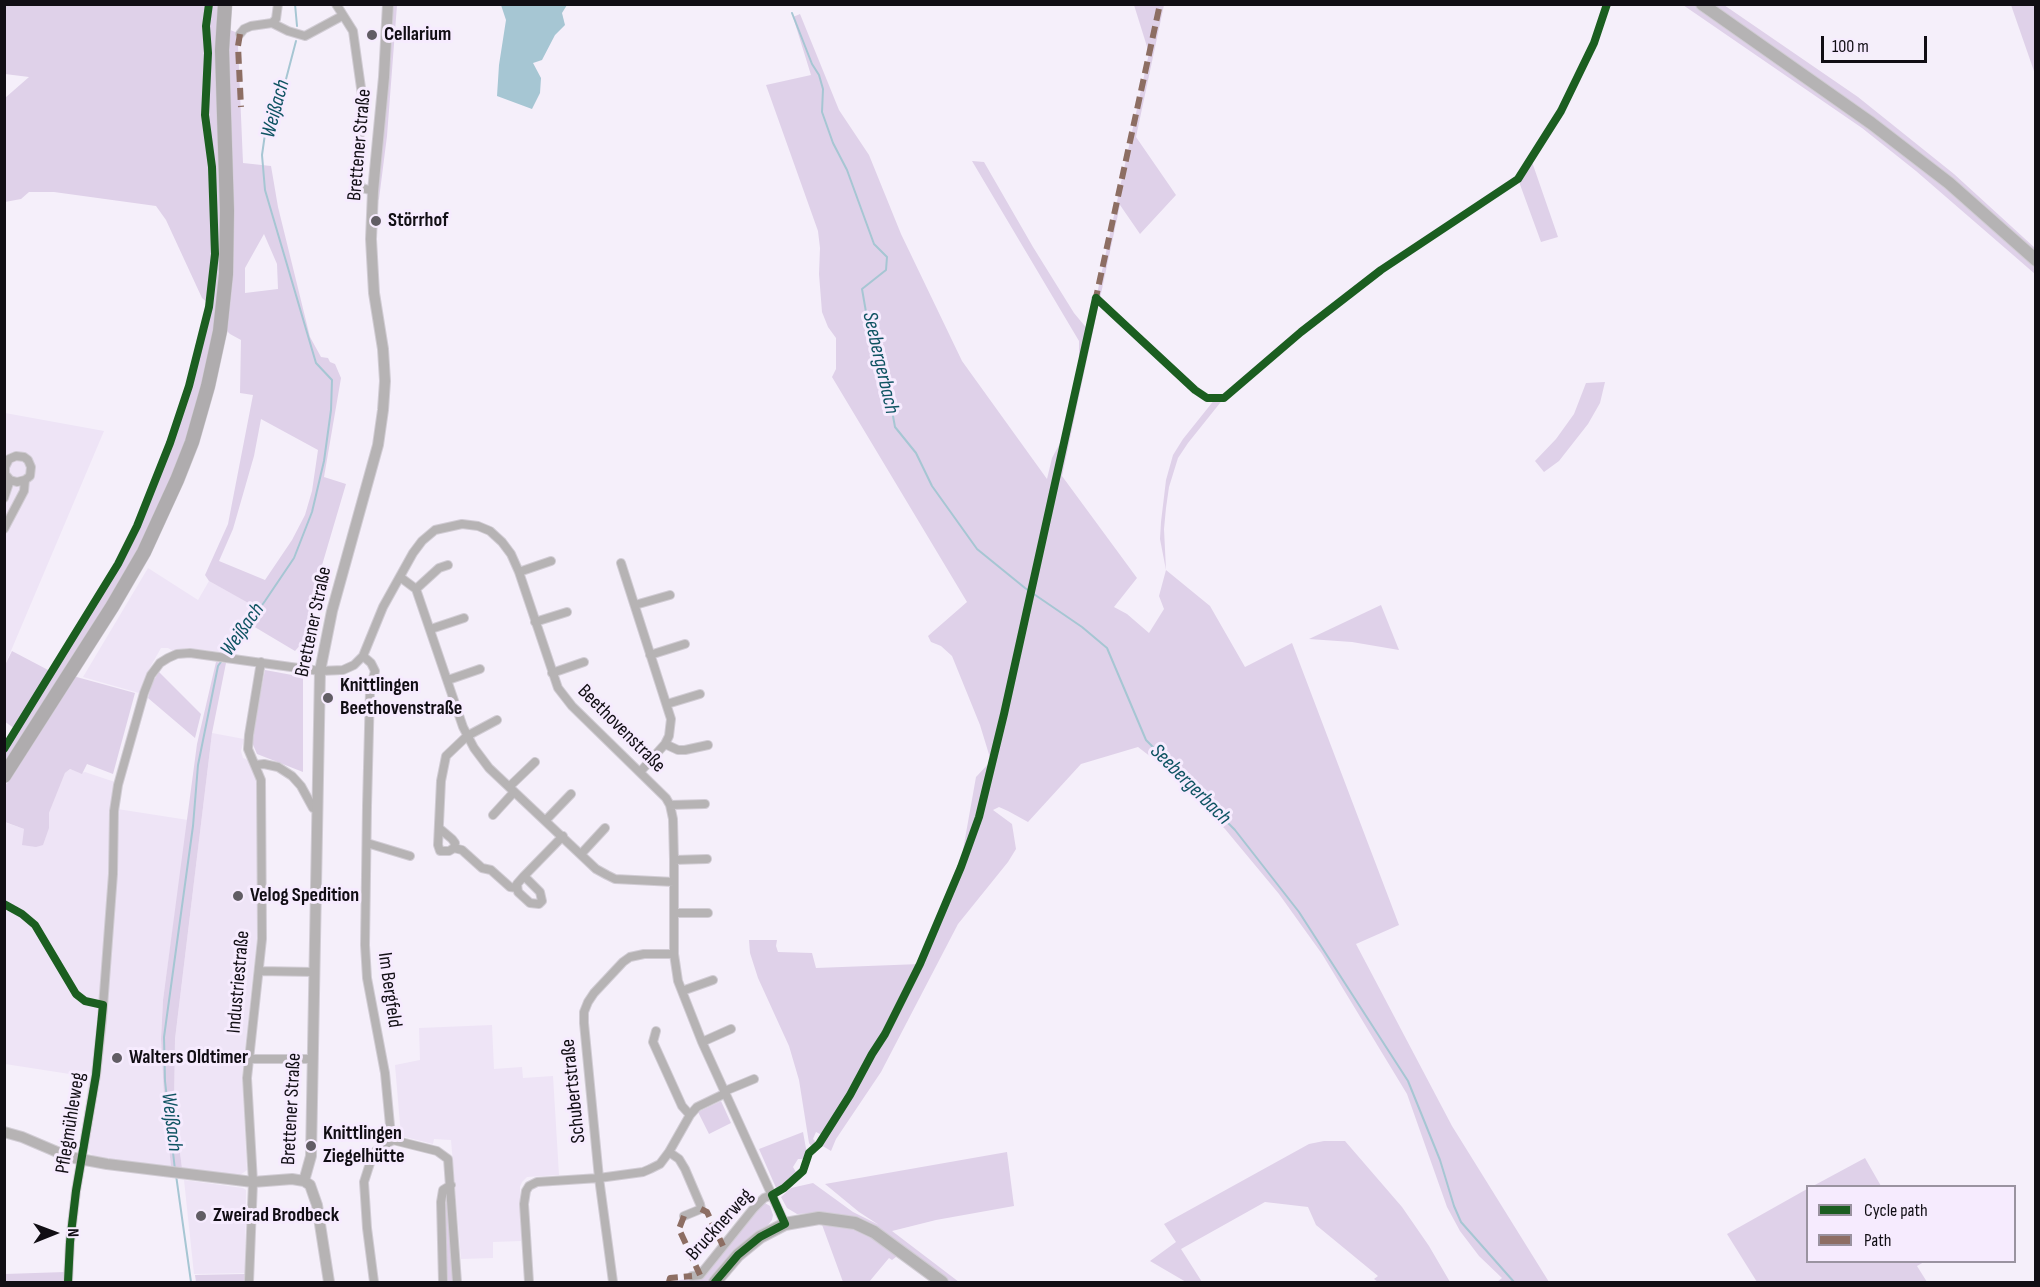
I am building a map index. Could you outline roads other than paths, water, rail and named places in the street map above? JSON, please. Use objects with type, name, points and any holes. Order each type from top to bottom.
[{"type":"main road","points":[[4,776],[112,607],[144,552],[192,442],[208,386],[220,331],[226,274],[227,211],[222,50],[225,4]]},
{"type":"main road","points":[[1702,4],[1871,123],[1949,183],[2036,260]]},
{"type":"main road","points":[[715,1282],[738,1255],[760,1238],[785,1224],[819,1218],[855,1223],[874,1232],[942,1282]]},
{"type":"street","points":[[272,23],[276,19],[278,4]]},
{"type":"street","points":[[336,4],[353,31],[362,94],[357,177],[362,188],[373,191]]},
{"type":"street","name":"Brettener Straße","points":[[329,1282],[317,1205],[310,1185],[304,1181],[311,1156],[320,671],[332,611],[378,445],[383,410],[385,381],[383,349],[371,263],[373,191],[384,77],[388,4]]},
{"type":"street","points":[[240,34],[251,26],[272,23],[305,36],[342,16]]},
{"type":"street","points":[[16,456],[28,460],[31,467],[30,476],[25,480],[17,482],[10,480],[5,474],[5,466],[9,459],[16,456]]},
{"type":"street","points":[[4,498],[10,480]]},
{"type":"street","points":[[4,529],[24,491],[25,480]]},
{"type":"street","name":"Beethovenstraße","points":[[363,656],[383,607],[422,541],[435,530],[462,524],[478,526],[490,531],[511,554],[519,572],[558,688],[572,706],[666,798],[670,805]]},
{"type":"street","points":[[519,572],[551,561]]},
{"type":"street","points":[[621,563],[671,719],[665,744],[640,772]]},
{"type":"street","points":[[416,589],[439,568],[448,565]]},
{"type":"street","points":[[400,577],[416,589],[467,736],[489,768],[596,869],[615,879],[674,882]]},
{"type":"street","points":[[635,605],[670,595]]},
{"type":"street","points":[[535,622],[567,612]]},
{"type":"street","points":[[430,629],[464,618]]},
{"type":"street","points":[[650,655],[685,644]]},
{"type":"street","name":"Pflegmühleweg","points":[[68,1282],[70,1242],[96,1075],[103,1012],[112,885],[114,811],[118,785],[144,693],[160,663],[177,654],[217,656],[320,671]]},
{"type":"street","points":[[320,671],[343,670],[354,665],[363,656]]},
{"type":"street","name":"Im Bergfeld","points":[[363,656],[371,663],[375,671],[370,690],[365,933],[367,978],[385,1073],[393,1140]]},
{"type":"street","name":"Beethovenstraße","points":[[552,673],[584,662]]},
{"type":"street","name":"Industriestraße","points":[[249,1282],[253,1182],[247,1078],[262,939],[261,780],[248,749],[261,663]]},
{"type":"street","points":[[448,680],[480,669]]},
{"type":"street","points":[[667,704],[700,694]]},
{"type":"street","points":[[497,720],[467,736],[446,756],[441,781],[438,845],[440,851],[449,851],[454,848],[462,850],[482,868],[491,870],[510,887],[516,888],[530,903],[539,904],[542,902],[540,892],[524,876]]},
{"type":"street","points":[[665,744],[678,750],[708,745]]},
{"type":"street","points":[[493,814],[535,762]]},
{"type":"street","points":[[255,765],[278,767],[292,776],[301,786],[313,808],[317,808]]},
{"type":"street","points":[[546,820],[571,794]]},
{"type":"street","points":[[705,804],[670,805],[673,819],[675,969],[702,1042],[785,1224]]},
{"type":"street","points":[[439,828],[452,839],[455,843],[454,848]]},
{"type":"street","points":[[581,854],[605,828]]},
{"type":"street","points":[[516,888],[524,876],[563,836]]},
{"type":"street","points":[[367,843],[410,855]]},
{"type":"street","points":[[674,860],[706,859]]},
{"type":"street","points":[[674,913],[708,913]]},
{"type":"street","name":"Schubertstraße","points":[[612,1282],[599,1178],[584,1012],[594,993],[630,957],[644,954],[674,954]]},
{"type":"street","points":[[259,971],[314,972]]},
{"type":"street","points":[[682,992],[713,980]]},
{"type":"street","points":[[702,1042],[731,1029]]},
{"type":"street","points":[[656,1031],[653,1042],[682,1106],[690,1115]]},
{"type":"street","name":"Industriestraße","points":[[248,1059],[312,1059]]},
{"type":"street","points":[[529,1282],[524,1204],[529,1186],[537,1182],[599,1178],[643,1172],[660,1164],[690,1115],[705,1102],[754,1079]]},
{"type":"street","points":[[4,1132],[81,1160],[253,1182],[292,1179],[304,1181]]},
{"type":"street","points":[[374,1282],[364,1182],[370,1160],[376,1152],[393,1140],[436,1151],[448,1159],[457,1282]]},
{"type":"street","name":"Brucknerweg","points":[[669,1152],[679,1159],[700,1204],[701,1209],[684,1216]]},
{"type":"street","points":[[443,1282],[441,1202],[443,1190],[451,1185]]},
{"type":"street","name":"Brucknerweg","points":[[692,1276],[700,1275],[753,1209],[764,1198],[772,1195]]},
{"type":"water","points":[[501,5],[567,5],[562,13],[565,25],[555,35],[542,60],[533,63],[541,78],[540,93],[532,109],[497,96],[506,20]]},
{"type":"waterway","name":"Weißach","points":[[295,4],[297,26]]},
{"type":"waterway","name":"Seebergerbach","points":[[792,13],[812,64],[819,75],[823,89],[822,112],[833,143],[847,170],[874,244],[887,257],[886,270],[862,289],[866,312],[887,383],[895,427],[916,453],[932,486],[977,549],[1025,588],[1082,627],[1107,648],[1146,740],[1235,830],[1299,912],[1408,1081],[1440,1160],[1461,1222],[1514,1282]]},
{"type":"waterway","name":"Weißach","points":[[226,655],[294,558],[312,512],[324,461],[331,410],[332,380],[316,363],[265,190],[262,155],[265,134],[285,83],[296,41]]},
{"type":"waterway","name":"Weißach","points":[[175,1170],[165,1081],[164,1037],[193,826],[198,765],[218,666],[223,659]]},
{"type":"waterway","name":"Weißach","points":[[176,1175],[191,1282]]},
{"type":"place","name":"Cellarium","points":[[372,35]]},
{"type":"place","name":"Störrhof","points":[[376,221]]},
{"type":"place","name":"Knittlingen Beethovenstraße","points":[[328,698]]},
{"type":"place","name":"Velog Spedition","points":[[238,896]]},
{"type":"place","name":"Walters Oldtimer","points":[[117,1058]]},
{"type":"place","name":"Knittlingen Ziegelhütte","points":[[311,1146]]},
{"type":"place","name":"Zweirad Brodbeck","points":[[201,1216]]}]
